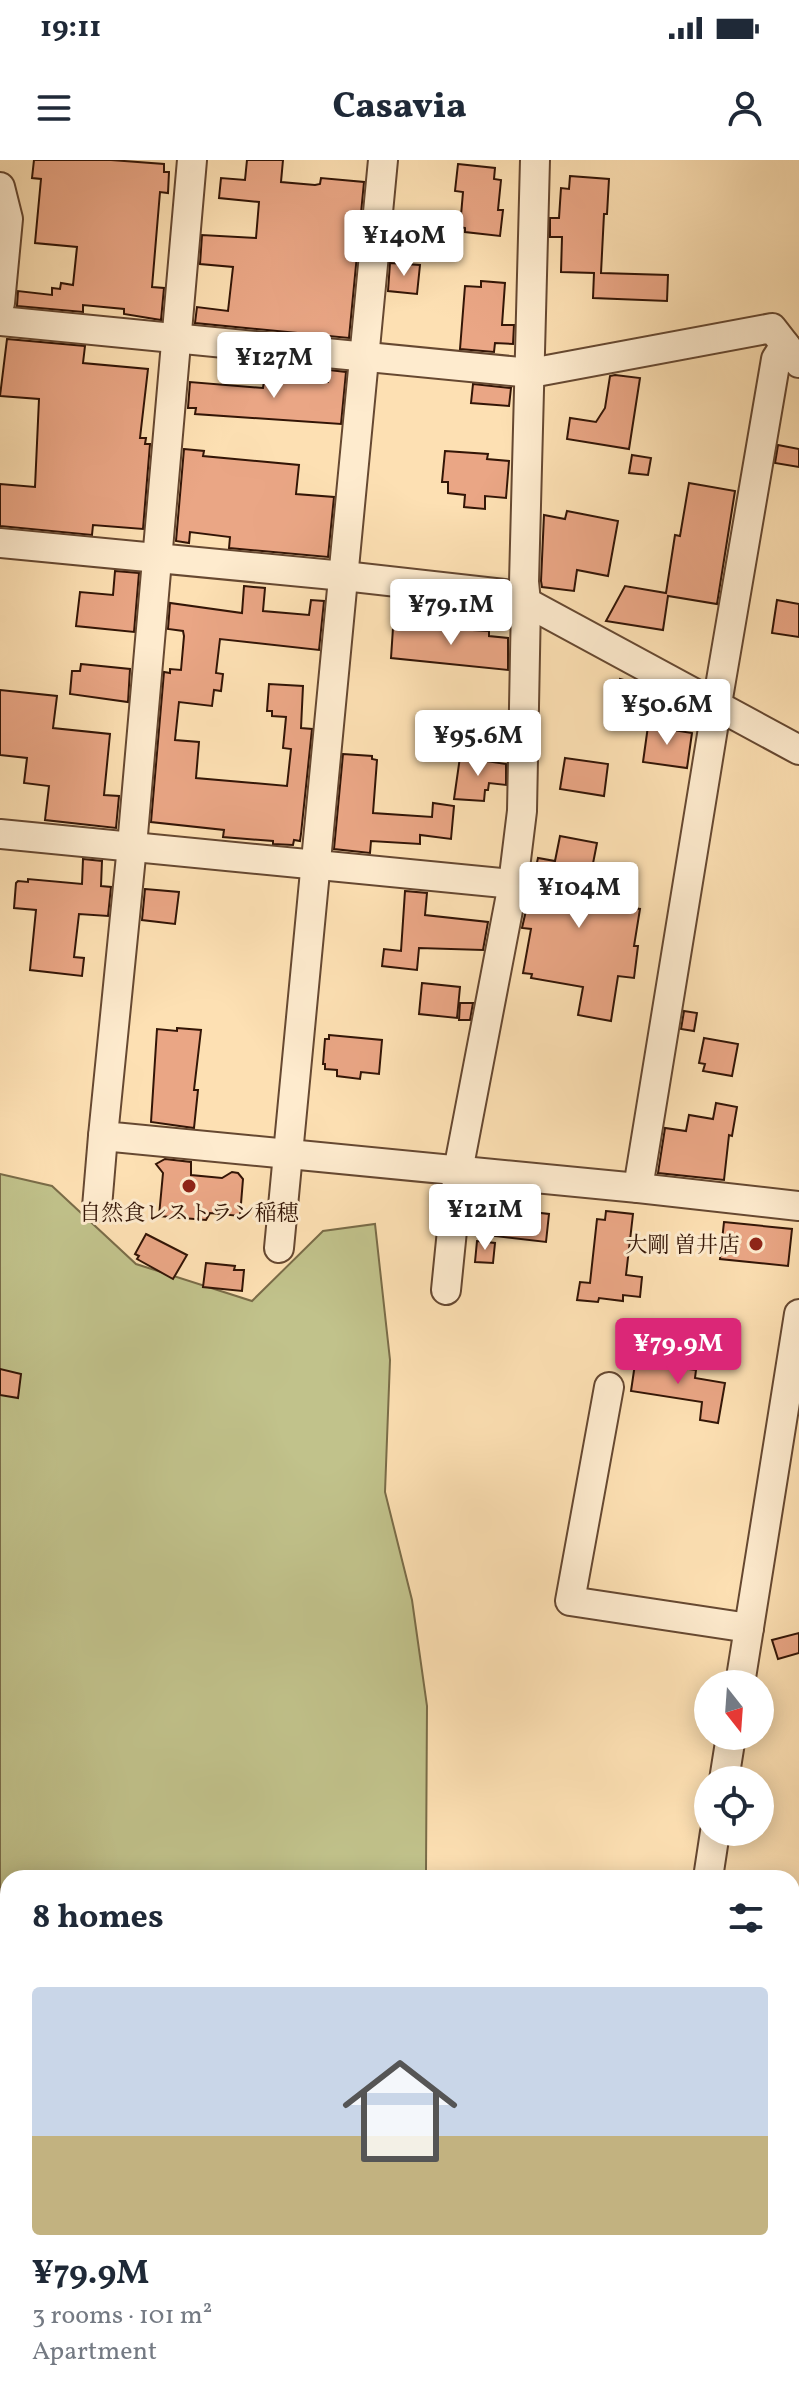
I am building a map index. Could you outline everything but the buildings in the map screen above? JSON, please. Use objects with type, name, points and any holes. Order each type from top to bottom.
[{"type":"street","points":[[97,1207],[192,160]]},
{"type":"street","points":[[279,1248],[383,160]]},
{"type":"street","points":[[446,1290],[458,1171],[513,884],[522,811],[524,582],[535,160]]},
{"type":"street","points":[[0,187],[8,219],[0,303]]},
{"type":"street","points":[[0,321],[531,373],[772,328],[792,354],[776,359],[638,1188]]},
{"type":"street","points":[[0,543],[504,594],[526,602],[799,750]]},
{"type":"street","points":[[0,834],[513,884]]},
{"type":"street","points":[[103,1136],[799,1206]]},
{"type":"street","points":[[742,1670],[799,1314]]},
{"type":"street","points":[[609,1387],[570,1601],[749,1628]]},
{"type":"street","points":[[709,1870],[713,1846]]},
{"type":"green space","points":[[0,1174],[52,1186],[136,1264],[252,1301],[323,1231],[375,1224],[390,1360],[385,1492],[412,1600],[427,1706],[426,1870],[0,1870]]},
{"type":"place","name":"自然食レストラン稲穂","points":[[189,1186]]},
{"type":"place","name":"大剛 曽井店","points":[[756,1244]]}]
